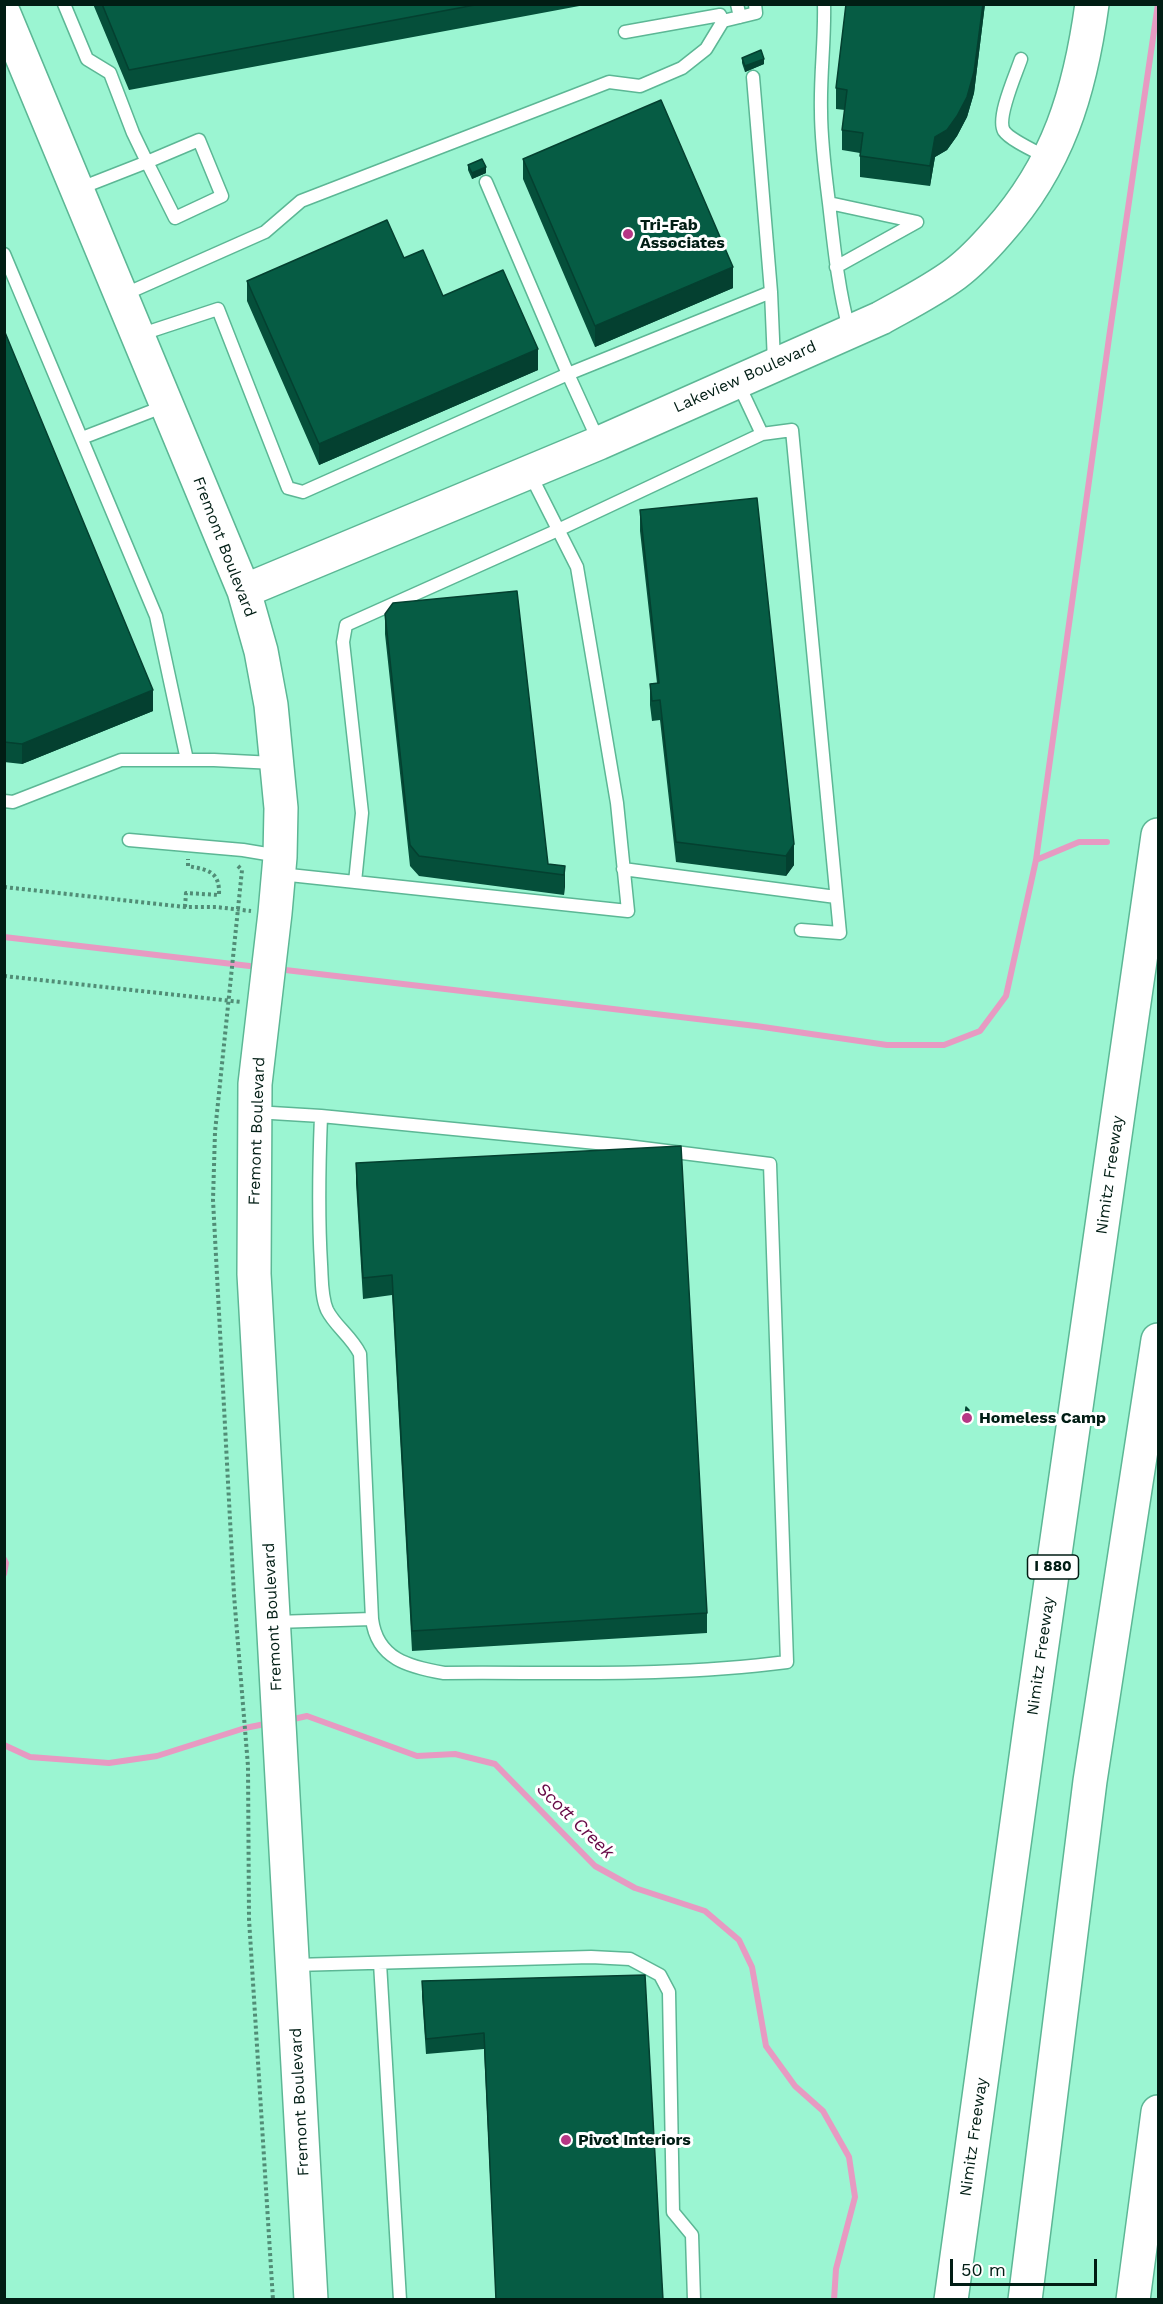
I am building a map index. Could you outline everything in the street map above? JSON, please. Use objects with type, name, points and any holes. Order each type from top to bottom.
[{"type":"main road","name":"Lakeview Boulevard","points":[[244,591],[599,442],[881,318],[922,296],[957,273],[987,245],[1014,214],[1039,178],[1061,134],[1076,92],[1092,4]]},
{"type":"main road","name":"Fremont Boulevard","points":[[4,14],[12,55],[77,189],[244,591],[261,651],[271,705],[281,808],[277,886],[255,1084],[254,1274],[311,2300]]},
{"type":"main road","name":"Nimitz Freeway","points":[[951,2300],[1158,835]]},
{"type":"main road","points":[[1025,2300],[1090,1781],[1158,1340]]},
{"type":"main road","points":[[1133,2300],[1158,2112]]},
{"type":"lane","points":[[64,4],[87,59],[110,73],[133,133],[147,162],[175,219],[222,196],[199,140],[147,162],[77,189]]},
{"type":"lane","points":[[122,296],[265,232],[302,201],[609,82],[640,86],[682,68],[706,49],[723,21],[739,11],[756,13],[755,4]]},
{"type":"lane","points":[[824,4],[822,154],[836,267],[849,331]]},
{"type":"lane","points":[[625,32],[720,15],[723,21]]},
{"type":"lane","points":[[1021,59],[1002,115],[1002,127],[1011,136],[1049,158]]},
{"type":"lane","points":[[753,77],[771,292],[774,365]]},
{"type":"lane","points":[[486,182],[599,442]]},
{"type":"lane","points":[[829,203],[917,222],[836,267]]},
{"type":"lane","points":[[4,254],[156,616],[187,760]]},
{"type":"lane","points":[[138,335],[218,309],[288,488],[303,492],[568,374],[771,292]]},
{"type":"lane","points":[[737,381],[762,434]]},
{"type":"lane","points":[[82,438],[167,405]]},
{"type":"lane","points":[[355,882],[362,813],[343,642],[346,625],[558,530],[762,434],[792,430],[840,933],[801,930]]},
{"type":"lane","points":[[129,840],[243,850],[277,886],[355,882],[628,911],[617,803],[577,567],[528,472]]},
{"type":"lane","points":[[4,801],[13,802],[121,760],[278,763]]},
{"type":"lane","points":[[623,869],[836,897]]},
{"type":"lane","points":[[255,1112],[321,1116],[627,1146],[770,1164],[787,1662],[733,1669],[656,1674],[444,1672],[414,1668],[393,1658],[379,1643],[373,1630],[372,1619],[360,1354],[354,1341],[332,1318],[326,1308],[323,1293],[319,1225],[321,1116]]},
{"type":"lane","points":[[273,1622],[372,1619]]},
{"type":"lane","points":[[292,1965],[591,1957],[630,1959],[660,1975],[669,1992],[673,2212],[692,2235],[694,2300]]},
{"type":"lane","points":[[380,1964],[400,2300]]},
{"type":"path","points":[[185,907],[186,892],[219,895],[219,884],[214,875],[207,869],[188,866],[189,857]]},
{"type":"path","points":[[236,864],[242,870],[215,1132],[213,1200],[234,1583],[248,1766],[249,1919],[273,2300]]},
{"type":"path","points":[[4,887],[185,907],[239,910],[277,886]]},
{"type":"path","points":[[4,976],[265,1006]]},
{"type":"building","points":[[102,4],[480,4],[129,70]]},
{"type":"building","points":[[846,4],[983,4],[974,72],[967,97],[947,130],[935,137],[930,166],[860,156],[863,133],[842,130],[847,90],[836,88]]},
{"type":"building","points":[[761,50],[764,59],[745,66],[742,58]]},
{"type":"building","name":"Tri-Fab Associates","points":[[661,100],[733,267],[595,326],[523,159]]},
{"type":"building","points":[[482,159],[486,167],[472,173],[468,165]]},
{"type":"building","points":[[387,220],[404,258],[423,250],[443,296],[503,270],[538,349],[319,444],[247,281]]},
{"type":"building","points":[[4,330],[153,690],[22,744],[4,742]]},
{"type":"building","points":[[757,498],[794,844],[786,856],[676,842],[660,700],[652,701],[650,684],[659,683],[640,510]]},
{"type":"building","points":[[517,591],[548,864],[565,866],[564,875],[419,856],[410,845],[385,614],[393,603]]},
{"type":"building","points":[[681,1146],[707,1613],[412,1631],[392,1275],[363,1278],[356,1163]]},
{"type":"building","points":[[966,1407],[969,1410],[968,1420],[965,1417]]},
{"type":"building","points":[[645,1975],[663,2300],[496,2300],[484,2033],[426,2039],[422,1981]]},
{"type":"waterway","points":[[277,969],[756,1026],[887,1045],[944,1045],[980,1031],[1006,996],[1036,860],[1158,4]]},
{"type":"waterway","points":[[1036,860],[1079,842],[1107,842]]},
{"type":"waterway","points":[[4,937],[258,967]]},
{"type":"waterway","name":"Scott Creek","points":[[4,1559],[6,1563],[4,1574]]},
{"type":"waterway","name":"Scott Creek","points":[[289,1720],[307,1716],[417,1756],[455,1754],[495,1764],[595,1866],[635,1888],[705,1911],[739,1940],[752,1967],[766,2046],[795,2086],[823,2111],[849,2157],[855,2197],[836,2269],[834,2300]]},
{"type":"waterway","name":"Scott Creek","points":[[4,1745],[30,1757],[109,1763],[157,1756],[245,1728],[270,1723]]},
{"type":"place","name":"Tri-Fab Associates","points":[[628,234]]},
{"type":"place","name":"Homeless Camp","points":[[967,1418]]},
{"type":"place","name":"Pivot Interiors","points":[[566,2140]]}]
